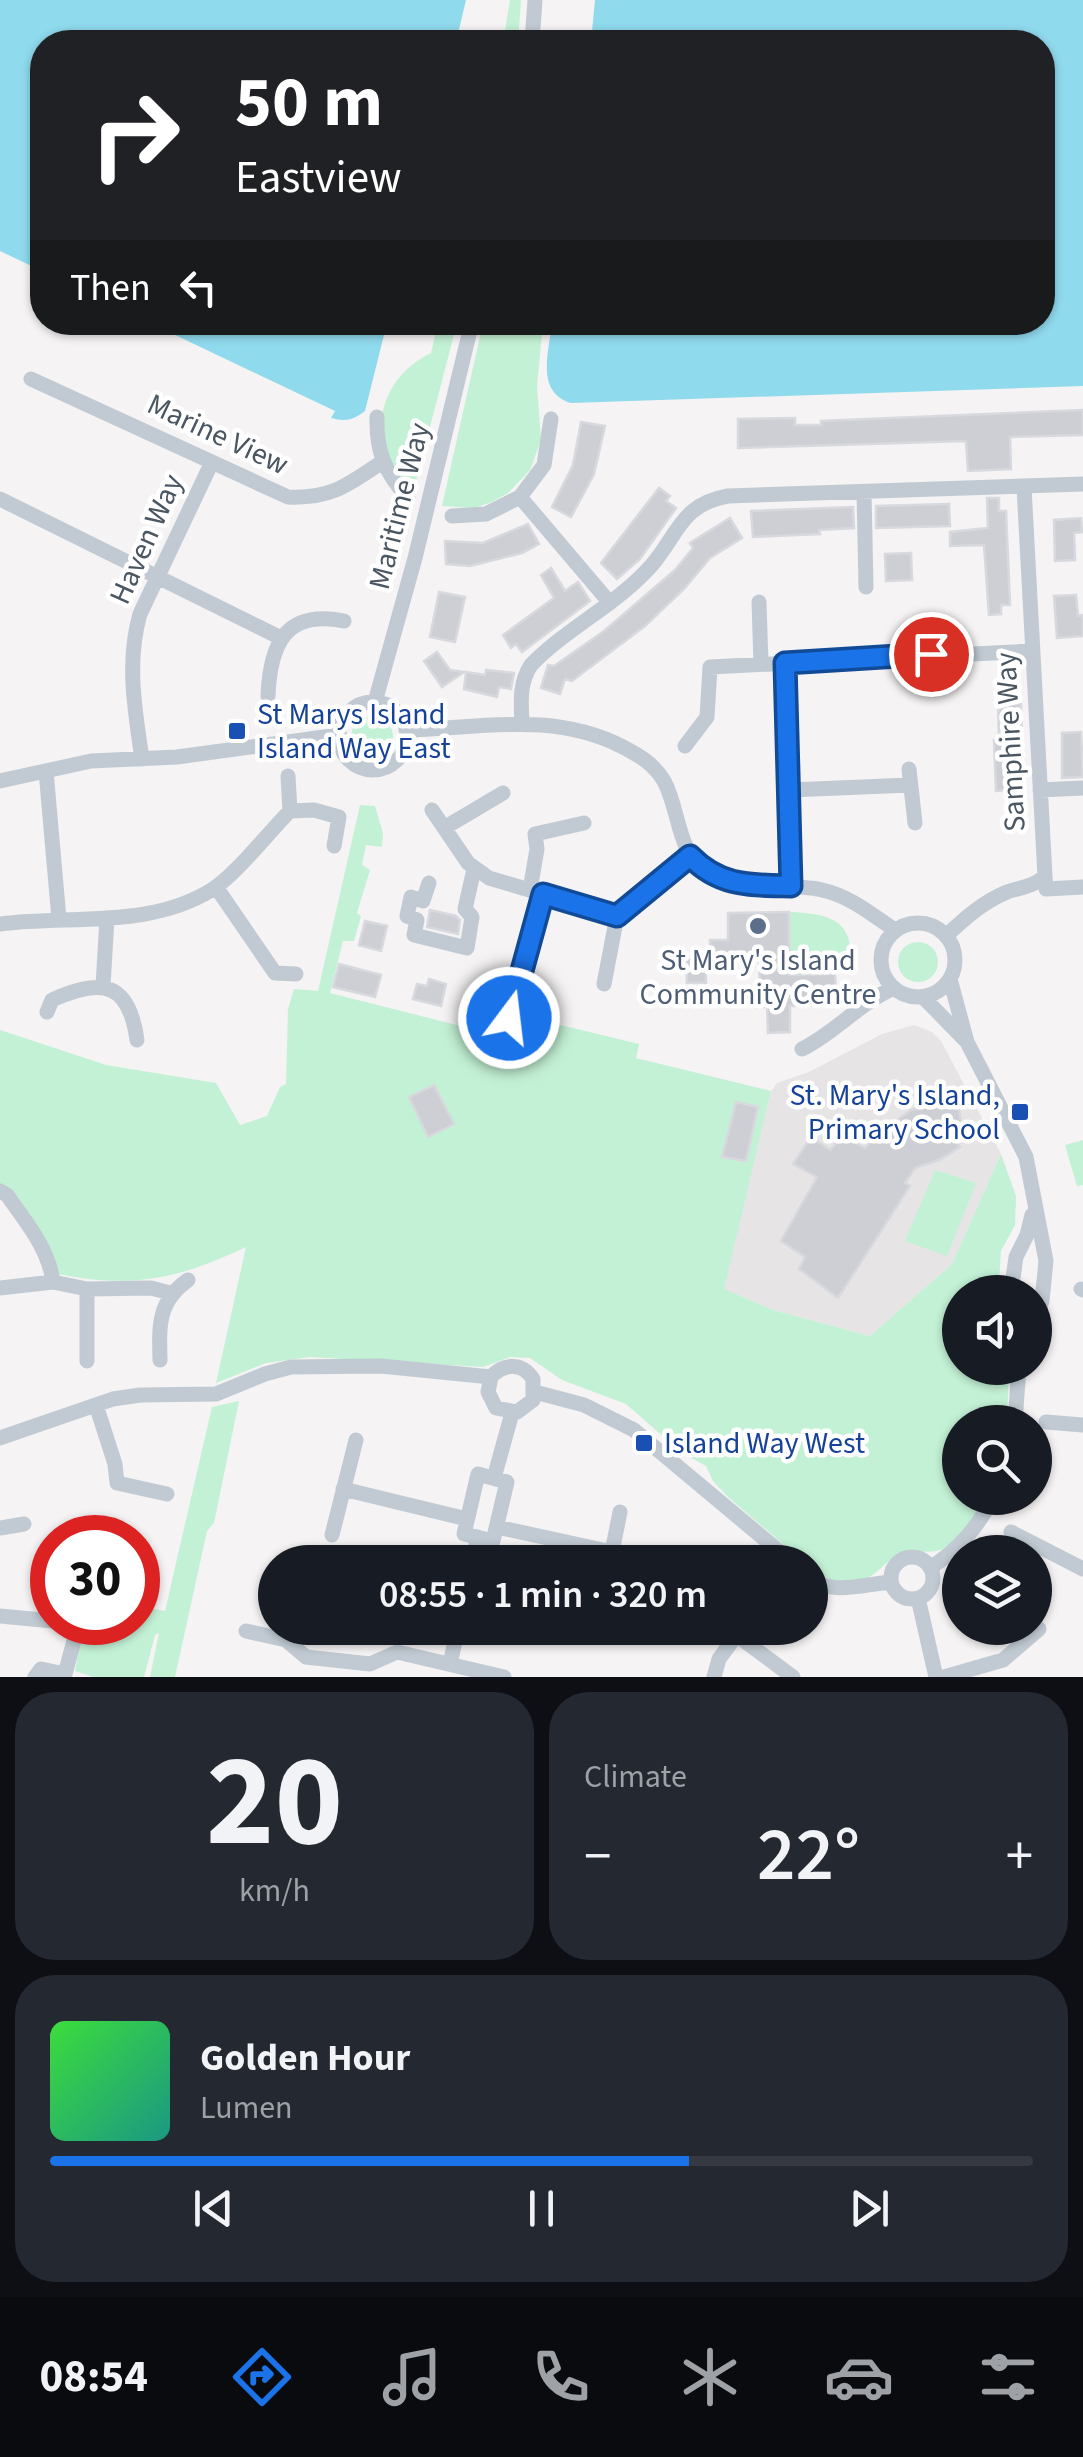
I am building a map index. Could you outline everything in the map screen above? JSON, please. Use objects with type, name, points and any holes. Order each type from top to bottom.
[{"type":"street","points":[[533,30],[534,0]]},
{"type":"street","name":"Maritime Way","points":[[375,702],[415,558],[469,335]]},
{"type":"street","name":"Marine View","points":[[31,378],[288,497],[315,498],[341,490],[382,462]]},
{"type":"street","points":[[377,417],[376,439],[382,462],[408,498]]},
{"type":"street","points":[[452,516],[486,514],[520,497],[544,465],[551,419]]},
{"type":"street","name":"Haven Way","points":[[142,759],[131,658],[140,614],[212,462]]},
{"type":"street","points":[[522,723],[521,694],[531,665],[649,568],[684,518],[705,501],[728,496],[1083,484]]},
{"type":"street","name":"Samphire Way","points":[[1024,487],[1045,876]]},
{"type":"street","points":[[864,493],[866,587]]},
{"type":"street","points":[[520,497],[610,603]]},
{"type":"street","points":[[0,499],[281,638]]},
{"type":"street","points":[[758,602],[762,664]]},
{"type":"street","points":[[268,696],[269,664],[281,638],[308,622],[326,618],[344,621]]},
{"type":"street","points":[[685,746],[707,717],[710,667],[1032,651]]},
{"type":"street","points":[[785,663],[791,886]]},
{"type":"street","points":[[375,702],[395,711],[406,730],[403,752],[396,761],[375,770],[345,757],[338,736],[340,724],[354,708],[375,702]]},
{"type":"street","points":[[406,730],[522,723],[569,726],[608,739],[646,759],[664,781],[690,856],[704,870],[737,885],[823,890],[854,902],[895,930]]},
{"type":"street","points":[[0,780],[92,761],[177,757],[338,736]]},
{"type":"street","points":[[46,771],[59,919]]},
{"type":"street","points":[[288,776],[290,810]]},
{"type":"street","points":[[790,790],[909,777],[915,824]]},
{"type":"street","points":[[1040,790],[1083,788]]},
{"type":"street","points":[[444,828],[503,793]]},
{"type":"street","points":[[0,924],[107,918],[180,906],[216,887],[290,810],[314,810],[339,817],[334,846]]},
{"type":"street","points":[[432,810],[474,869],[489,878],[617,916]]},
{"type":"street","points":[[488,1014],[509,1018],[536,892],[535,834],[584,823]]},
{"type":"street","points":[[604,984],[617,916],[690,856]]},
{"type":"street","points":[[429,884],[423,901],[411,896],[407,916],[416,920],[413,943],[466,948],[472,917],[465,909],[474,869]]},
{"type":"street","points":[[1045,876],[1046,889],[1083,887]]},
{"type":"street","points":[[946,936],[975,909],[1007,892],[1036,884],[1045,876]]},
{"type":"street","points":[[216,887],[275,973],[296,974]]},
{"type":"street","points":[[103,986],[107,918]]},
{"type":"street","points":[[950,979],[934,994],[903,994],[886,980],[880,959],[882,948],[895,930],[916,922],[928,924],[946,936],[955,957],[950,979],[967,1042],[1024,1152],[1046,1261],[1045,1275]]},
{"type":"street","points":[[47,1012],[52,1000],[103,986],[118,992],[127,1004],[137,1040]]},
{"type":"street","points":[[802,1049],[876,996],[894,988]]},
{"type":"street","points":[[924,997],[967,1042]]},
{"type":"street","points":[[0,1191],[8,1195],[40,1245],[51,1266],[53,1282]]},
{"type":"street","points":[[1013,1275],[1029,1230],[1034,1201]]},
{"type":"street","points":[[160,1360],[159,1327],[170,1293],[188,1280]]},
{"type":"street","points":[[0,1288],[53,1282],[88,1289],[151,1288],[170,1293]]},
{"type":"street","points":[[87,1360],[88,1289]]},
{"type":"street","points":[[0,1438],[96,1405],[140,1395],[216,1394],[265,1374],[318,1365],[381,1366],[491,1377]]},
{"type":"street","points":[[504,1367],[520,1367],[533,1379],[535,1392],[529,1406],[512,1413],[496,1408],[488,1392],[491,1377],[504,1367]]},
{"type":"street","points":[[535,1392],[584,1405],[634,1430],[772,1545]]},
{"type":"street","points":[[96,1405],[116,1464],[117,1482],[166,1494]]},
{"type":"street","points":[[494,1478],[512,1413]]},
{"type":"street","points":[[1052,1422],[1083,1425]]},
{"type":"street","points":[[332,1536],[356,1440]]},
{"type":"street","points":[[478,1474],[508,1482],[493,1541],[464,1534],[467,1518],[478,1474]]},
{"type":"street","points":[[344,1488],[467,1518]]},
{"type":"street","points":[[613,1545],[620,1512]]},
{"type":"street","points":[[930,1568],[958,1550],[984,1515]]},
{"type":"street","points":[[0,1528],[24,1524]]},
{"type":"street","points":[[496,1527],[565,1545]]},
{"type":"street","points":[[1012,1532],[1083,1569]]},
{"type":"street","points":[[476,1545],[478,1537]]},
{"type":"street","points":[[906,1558],[920,1559],[930,1568],[931,1586],[918,1598],[904,1598],[891,1582],[894,1567],[906,1558]]},
{"type":"street","points":[[828,1586],[848,1588],[891,1582]]},
{"type":"street","points":[[918,1598],[936,1677]]},
{"type":"street","points":[[0,1616],[30,1619]]},
{"type":"street","points":[[246,1631],[286,1640],[306,1657],[370,1664],[397,1652],[500,1676]]},
{"type":"street","points":[[36,1677],[40,1669],[72,1676],[76,1645]]},
{"type":"street","points":[[450,1664],[454,1645]]},
{"type":"street","points":[[714,1677],[727,1645]]},
{"type":"street","points":[[754,1645],[793,1677]]},
{"type":"street","points":[[944,1677],[1003,1660],[1021,1645]]},
{"type":"street","points":[[304,1677],[306,1657]]},
{"type":"shaded area","points":[[914,1025],[932,1032],[941,1041],[1001,1154],[952,1264],[870,1336],[773,1310],[723,1289],[771,1091],[777,1083],[809,1072],[882,1034]]},
{"type":"green space","points":[[510,0],[521,0],[519,30],[505,30]]},
{"type":"green space","points":[[435,335],[454,335],[413,492],[387,457],[382,417],[397,380],[431,353]]},
{"type":"green space","points":[[480,335],[542,335],[537,386],[541,440],[530,470],[508,493],[492,502],[474,508],[442,506]]},
{"type":"green space","points":[[372,716],[387,722],[393,737],[387,752],[372,758],[357,752],[351,737],[357,722]]},
{"type":"green space","points":[[360,805],[375,806],[383,833],[382,847],[366,845],[362,865],[370,870],[357,913],[361,916],[354,941],[343,941],[330,993],[512,1039],[519,1015],[639,1044],[636,1058],[771,1091],[724,1289],[773,1310],[870,1336],[952,1264],[1001,1154],[1016,1196],[1015,1225],[1001,1251],[999,1275],[942,1275],[942,1385],[1008,1385],[1008,1405],[942,1405],[942,1515],[975,1515],[966,1528],[960,1535],[942,1535],[942,1549],[900,1554],[867,1578],[841,1582],[828,1578],[828,1545],[784,1545],[728,1497],[706,1466],[681,1452],[626,1404],[562,1380],[530,1358],[510,1357],[483,1367],[310,1357],[266,1363],[216,1383],[246,1247],[198,1267],[155,1278],[109,1281],[58,1274],[0,1184],[0,1030],[106,1065],[216,1083],[240,1125],[267,1116],[280,1087],[286,1084],[288,1009],[294,989],[318,991]]},
{"type":"green space","points":[[789,912],[817,915],[838,923],[849,940],[850,970],[789,975]]},
{"type":"green space","points":[[918,942],[932,948],[938,962],[932,976],[918,982],[904,976],[898,962],[904,948]]},
{"type":"green space","points":[[1083,1140],[1083,1185],[1077,1186],[1065,1145]]},
{"type":"green space","points":[[935,1170],[976,1183],[947,1256],[905,1241]]},
{"type":"green space","points":[[239,1401],[214,1523],[207,1531],[175,1677],[150,1677],[157,1645],[160,1645],[160,1610],[165,1611],[212,1407]]},
{"type":"green space","points":[[80,1645],[152,1645],[144,1677],[93,1677],[75,1671]]},
{"type":"water","points":[[0,0],[466,0],[459,30],[30,30],[30,265],[0,251]]},
{"type":"water","points":[[595,0],[1083,0],[1083,386],[571,403],[560,398],[548,380],[550,335],[1055,335],[1055,30],[592,30]]},
{"type":"water","points":[[175,335],[384,335],[365,411],[345,420],[331,418],[335,411]]},
{"type":"building","points":[[1083,410],[1083,435],[1010,437],[1011,469],[968,471],[966,441],[738,448],[738,419],[795,418],[795,425],[821,425],[821,421]]},
{"type":"building","points":[[581,422],[605,426],[594,474],[571,517],[552,507],[573,465]]},
{"type":"building","points":[[659,488],[670,496],[666,501],[676,508],[640,559],[617,579],[601,563]]},
{"type":"building","points":[[987,498],[999,498],[999,511],[1006,511],[1010,605],[1001,605],[1001,614],[989,615],[984,545],[950,546],[950,532],[988,528]]},
{"type":"building","points":[[949,504],[950,526],[876,528],[876,506]]},
{"type":"building","points":[[853,507],[854,528],[753,537],[751,511]]},
{"type":"building","points":[[730,518],[742,538],[710,558],[645,626],[572,681],[565,679],[560,694],[541,688],[548,665],[554,666],[604,631],[675,570],[693,548],[690,543]]},
{"type":"building","points":[[1081,518],[1082,532],[1074,533],[1075,560],[1055,561],[1054,520]]},
{"type":"building","points":[[528,524],[539,544],[522,553],[470,566],[446,564],[445,541],[483,543]]},
{"type":"building","points":[[911,553],[912,580],[886,581],[885,554]]},
{"type":"building","points":[[551,568],[565,591],[578,582],[590,601],[522,652],[516,644],[511,648],[503,635],[554,598],[541,575]]},
{"type":"building","points":[[439,592],[465,597],[455,642],[430,637]]},
{"type":"building","points":[[1076,595],[1078,616],[1083,615],[1083,636],[1057,638],[1054,596]]},
{"type":"building","points":[[437,652],[450,670],[464,672],[442,687],[424,661]]},
{"type":"building","points":[[486,670],[514,673],[511,689],[499,687],[497,697],[464,689],[466,672],[485,675]]},
{"type":"building","points":[[998,704],[1021,704],[1022,740],[1008,741],[1010,790],[996,791],[994,740],[999,739]]},
{"type":"building","points":[[1081,732],[1083,777],[1062,778],[1062,733]]},
{"type":"building","points":[[430,910],[456,916],[460,920],[458,934],[427,927]]},
{"type":"building","points":[[789,912],[789,975],[835,974],[836,990],[827,991],[823,1005],[790,1006],[790,1032],[768,1033],[767,1007],[754,1007],[754,991],[760,991],[759,958],[710,959],[710,940],[728,940],[728,913]]},
{"type":"building","points":[[365,921],[387,926],[381,951],[359,945]]},
{"type":"building","points":[[686,957],[705,957],[706,983],[687,983]]},
{"type":"building","points":[[339,964],[381,975],[375,997],[333,987]]},
{"type":"building","points":[[429,979],[446,984],[441,1006],[413,999],[417,984],[427,986]]},
{"type":"building","points":[[434,1085],[454,1124],[428,1137],[409,1097]]},
{"type":"building","points":[[957,1094],[962,1130],[952,1132],[960,1147],[915,1168],[905,1183],[910,1186],[838,1298],[799,1269],[805,1257],[781,1241],[817,1177],[793,1164],[811,1137],[830,1150],[843,1136],[865,1148],[911,1110]]},
{"type":"building","points":[[736,1102],[758,1107],[746,1161],[722,1157]]},
{"type":"place","name":"St Marys Island Island Way East","points":[[237,731]]},
{"type":"place","name":"St Mary's Island Community Centre","points":[[758,926]]},
{"type":"place","name":"St. Mary's Island, Primary School","points":[[1020,1112]]},
{"type":"place","name":"Island Way West","points":[[644,1443]]},
{"type":"route","points":[[509,1018],[543,894],[617,916],[690,856],[704,870],[737,885],[791,886],[785,663],[931,654]]}]
